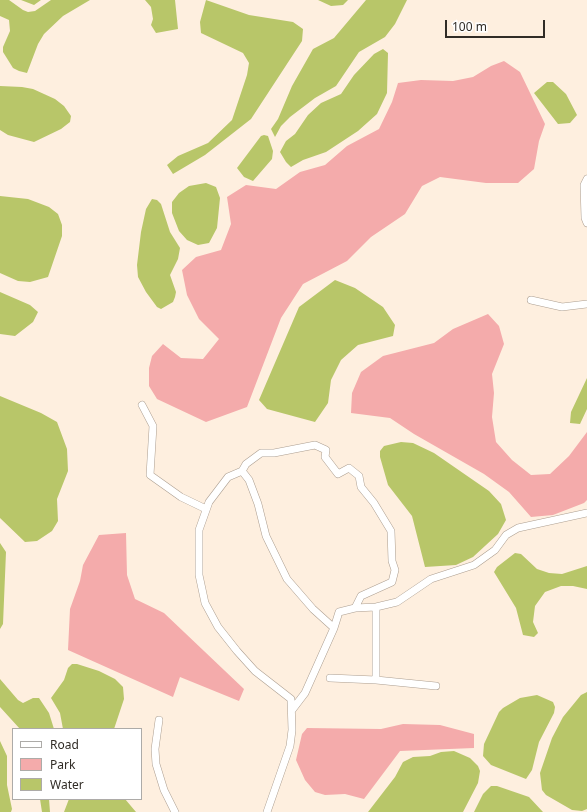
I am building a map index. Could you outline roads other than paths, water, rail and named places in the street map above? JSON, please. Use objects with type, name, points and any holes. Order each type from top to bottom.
[{"type":"street","points":[[587,179],[584,185],[585,218],[587,223]]},
{"type":"street","points":[[531,300],[562,307],[587,304]]},
{"type":"street","points":[[142,405],[153,426],[150,475],[182,497],[206,509]]},
{"type":"street","points":[[267,812],[290,746],[292,710],[291,699],[255,671],[237,652],[218,627],[205,603],[199,574],[199,530],[209,502],[228,477],[242,471],[246,464],[261,452],[274,453],[316,445],[326,450],[325,457],[338,474],[349,468],[359,476],[361,487],[374,503],[391,531],[392,561],[395,570],[392,582],[361,596],[355,608]]},
{"type":"street","points":[[242,471],[250,480],[266,536],[287,579],[313,609],[334,628]]},
{"type":"street","points":[[292,710],[304,693],[334,628],[339,612],[355,608],[376,607],[397,602],[431,579],[474,564],[496,550],[506,535],[518,528],[587,513]]},
{"type":"street","points":[[376,607],[376,680]]},
{"type":"street","points":[[330,678],[376,680],[436,686]]},
{"type":"street","points":[[159,720],[155,749],[156,764],[164,790],[175,812]]},
{"type":"water","points":[[0,0],[9,0],[28,12],[35,11],[51,0],[90,0],[63,16],[44,34],[38,44],[27,73],[13,68],[3,52],[3,47],[10,31],[9,20],[0,16]]},
{"type":"water","points":[[21,0],[41,0],[34,5]]},
{"type":"water","points":[[145,0],[175,0],[178,29],[156,33],[151,25],[153,19],[151,7]]},
{"type":"water","points":[[206,0],[249,15],[293,22],[303,29],[302,41],[251,119],[205,155],[173,174],[167,165],[178,156],[208,143],[232,120],[247,75],[249,63],[243,53],[201,33],[200,22]]},
{"type":"water","points":[[318,0],[348,0],[343,5],[331,6]]},
{"type":"water","points":[[366,0],[407,0],[395,24],[385,37],[359,52],[336,86],[315,98],[290,117],[281,126],[275,137],[271,129],[278,119],[292,86],[313,49],[334,38]]},
{"type":"water","points":[[383,49],[388,53],[387,93],[377,114],[358,131],[326,152],[303,160],[291,167],[280,152],[286,141],[295,134],[308,115],[321,103],[341,94],[354,75],[374,54]]},
{"type":"water","points":[[547,82],[553,82],[566,94],[577,115],[570,123],[558,124],[534,93]]},
{"type":"water","points":[[0,86],[33,89],[55,99],[64,106],[71,116],[70,122],[61,129],[34,142],[8,135],[0,130]]},
{"type":"water","points":[[261,136],[268,136],[273,151],[272,159],[253,181],[244,177],[237,168]]},
{"type":"water","points":[[206,183],[216,187],[220,198],[217,228],[209,243],[198,245],[187,240],[179,231],[172,213],[172,202],[179,193],[189,186]]},
{"type":"water","points":[[0,196],[28,199],[49,207],[58,214],[62,225],[62,236],[48,277],[30,282],[18,281],[0,273]]},
{"type":"water","points":[[152,199],[157,200],[161,204],[170,232],[180,248],[178,259],[170,275],[176,292],[175,297],[173,302],[161,309],[157,307],[146,292],[138,277],[137,265],[141,232],[146,209]]},
{"type":"water","points":[[335,280],[355,288],[383,307],[395,325],[393,336],[358,345],[341,360],[331,380],[328,403],[315,422],[267,409],[259,400],[299,307]]},
{"type":"water","points":[[0,292],[30,305],[38,312],[33,322],[15,336],[0,334]]},
{"type":"water","points":[[587,378],[587,409],[580,424],[570,423],[571,412]]},
{"type":"water","points":[[0,396],[41,413],[57,422],[67,449],[68,471],[57,499],[58,521],[52,531],[37,541],[25,542],[0,518]]},
{"type":"water","points":[[401,442],[413,443],[434,453],[489,491],[501,504],[506,520],[498,534],[473,557],[456,565],[425,567],[412,516],[388,485],[380,457],[380,451],[384,446]]},
{"type":"water","points":[[0,543],[6,552],[3,624],[0,629]]},
{"type":"water","points":[[515,553],[521,554],[537,569],[549,573],[562,574],[587,566],[587,589],[573,586],[561,586],[545,592],[535,606],[533,622],[538,633],[534,637],[523,635],[516,608],[494,572],[497,567]]},
{"type":"water","points":[[72,664],[77,664],[99,671],[115,679],[123,687],[124,699],[114,728],[63,728],[60,713],[51,698],[64,680],[68,668]]},
{"type":"water","points":[[0,679],[18,700],[23,703],[33,698],[39,698],[49,713],[54,728],[19,728],[0,707]]},
{"type":"water","points":[[587,692],[587,809],[582,811],[572,810],[546,795],[542,790],[540,773],[552,738],[563,717],[581,695]]},
{"type":"water","points":[[537,695],[553,702],[555,707],[554,713],[539,742],[532,770],[526,779],[491,765],[483,756],[484,744],[499,712],[503,708],[520,698]]},
{"type":"water","points":[[0,741],[7,756],[7,785],[12,809],[11,812],[0,812]]},
{"type":"water","points":[[454,751],[470,758],[478,766],[480,771],[478,783],[463,812],[368,812],[395,777],[403,762],[413,757],[430,756],[441,752]]},
{"type":"water","points":[[491,786],[497,786],[529,797],[543,812],[474,812],[483,794]]},
{"type":"water","points":[[40,800],[49,800],[50,812],[42,812]]},
{"type":"water","points":[[69,800],[126,800],[136,812],[64,812]]}]
